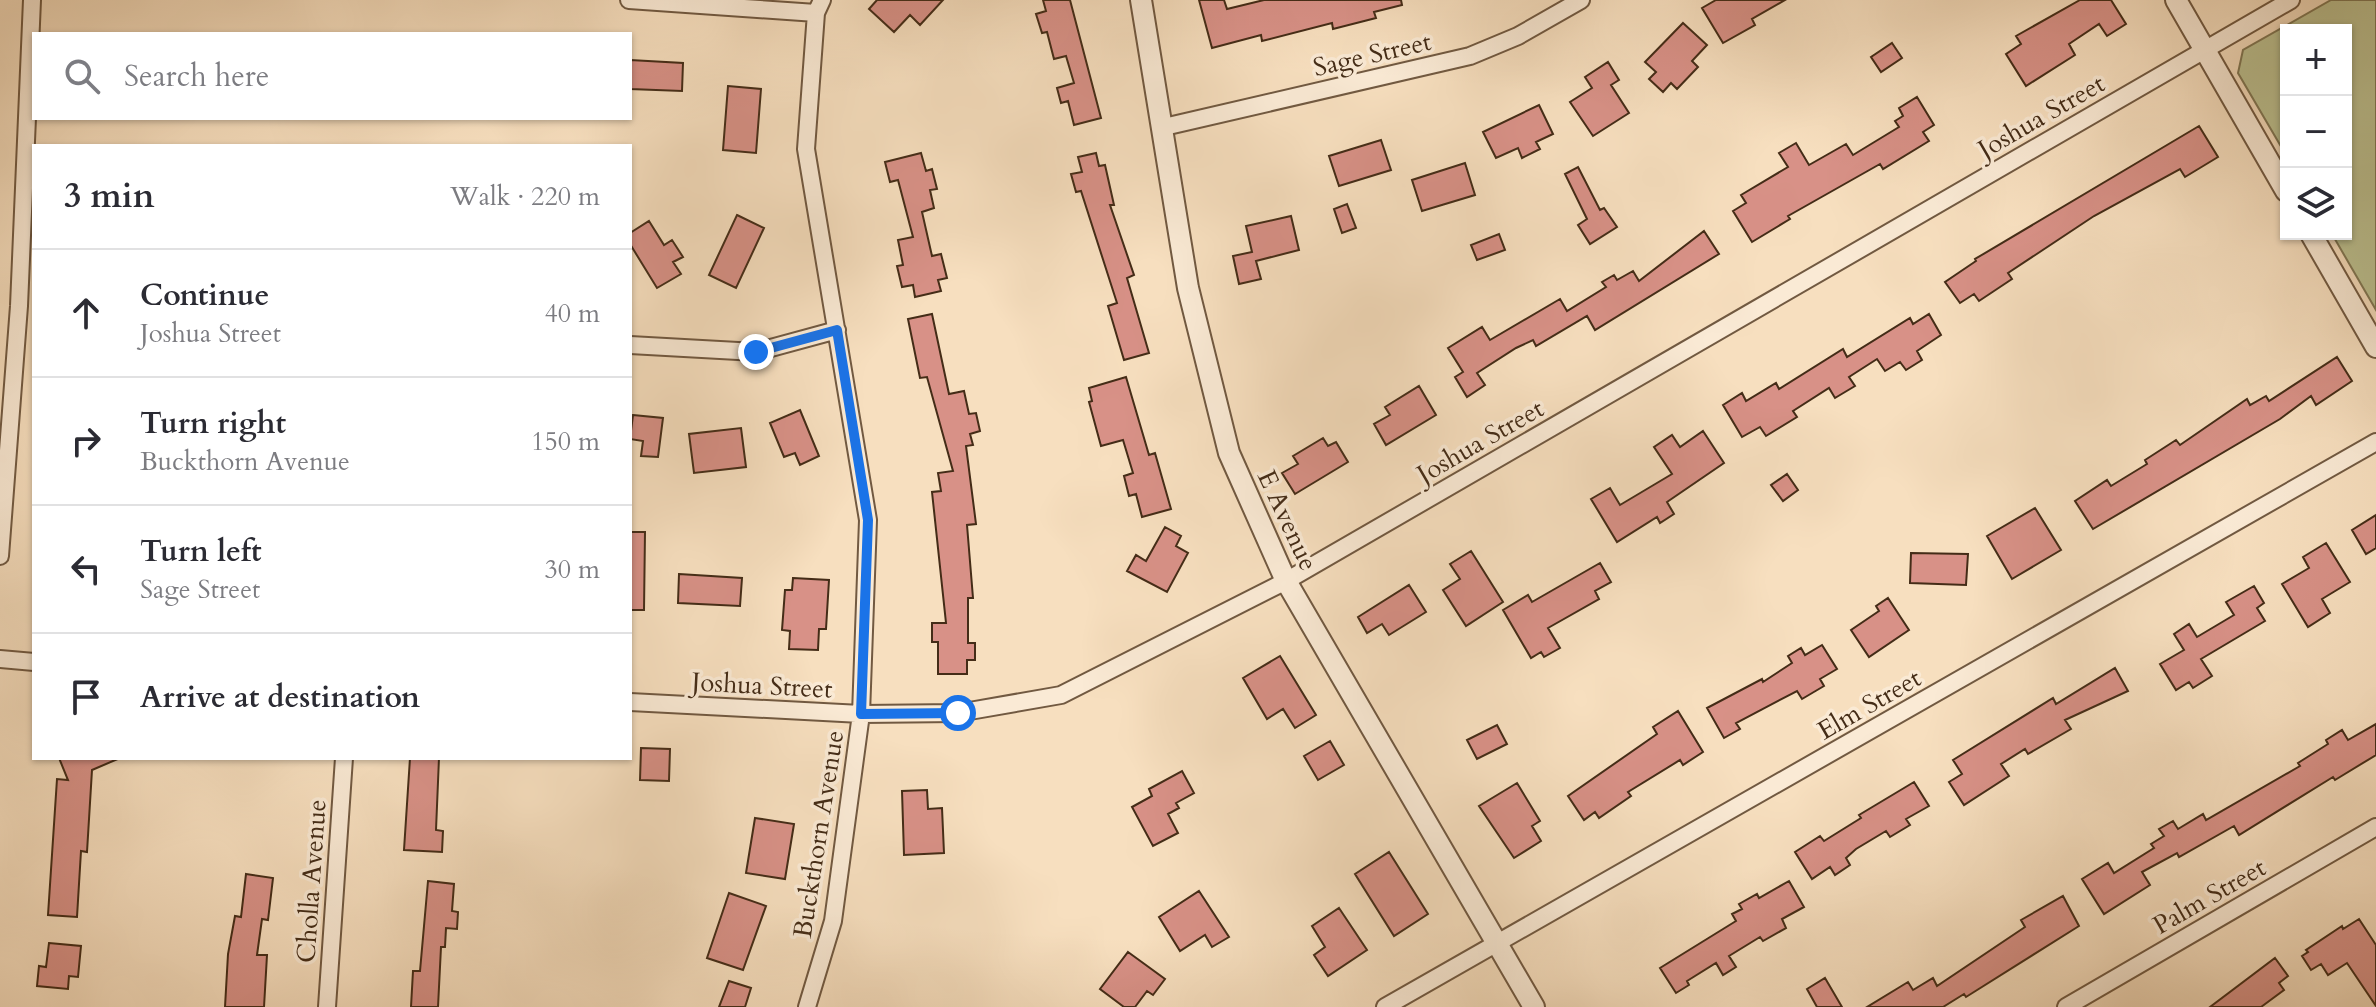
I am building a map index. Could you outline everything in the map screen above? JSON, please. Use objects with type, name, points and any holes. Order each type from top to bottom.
[{"type":"street","points":[[0,556],[27,306],[32,0]]},
{"type":"street","points":[[629,0],[819,7]]},
{"type":"street","name":"E Avenue","points":[[1141,0],[1188,288],[1229,453],[1286,581],[1534,1007]]},
{"type":"street","name":"Sage Street","points":[[1164,127],[1470,56],[1518,36],[1581,0]]},
{"type":"street","points":[[2176,0],[2280,181]]},
{"type":"street","name":"Joshua Street","points":[[632,702],[861,714],[958,713],[1061,695],[1286,581],[2291,0]]},
{"type":"street","name":"Buckthorn Avenue","points":[[807,1007],[833,921],[861,714],[868,520],[806,149],[819,7]]},
{"type":"street","points":[[2314,240],[2376,347]]},
{"type":"street","points":[[632,345],[756,352],[837,330]]},
{"type":"street","name":"Elm Street","points":[[1385,1007],[2376,442]]},
{"type":"street","points":[[0,659],[32,662]]},
{"type":"street","name":"Cholla Avenue","points":[[327,1007],[344,760]]},
{"type":"street","name":"Palm Street","points":[[2066,1007],[2376,827]]},
{"type":"green space","points":[[2331,0],[2376,0],[2376,310],[2335,240],[2352,240],[2352,24],[2289,24]]},
{"type":"green space","points":[[2280,29],[2280,145],[2238,73],[2243,50]]},
{"type":"building","points":[[877,0],[943,0],[920,25],[910,15],[894,32],[869,9]]},
{"type":"building","points":[[1043,0],[1070,0],[1101,118],[1074,125],[1068,101],[1061,103],[1057,88],[1074,83],[1066,56],[1054,59],[1047,32],[1042,33],[1036,14],[1046,11]]},
{"type":"building","points":[[1199,0],[1224,0],[1227,9],[1264,0],[1401,0],[1402,5],[1374,12],[1376,18],[1333,29],[1332,23],[1262,41],[1261,35],[1212,48]]},
{"type":"building","points":[[1716,0],[1785,0],[1752,19],[1755,25],[1723,43],[1702,8]]},
{"type":"building","points":[[2080,0],[2111,0],[2126,24],[2107,36],[2099,24],[2069,44],[2075,55],[2026,86],[2006,54],[2021,44],[2016,36]]},
{"type":"building","points":[[1683,23],[1707,45],[1692,61],[1698,67],[1677,89],[1671,83],[1663,92],[1649,79],[1656,72],[1645,62]]},
{"type":"building","points":[[1892,43],[1902,58],[1881,72],[1871,57]]},
{"type":"building","points":[[632,60],[683,63],[682,91],[632,89]]},
{"type":"building","points":[[1608,62],[1619,80],[1611,85],[1629,113],[1593,136],[1570,102],[1592,88],[1585,77]]},
{"type":"building","points":[[728,86],[761,89],[756,153],[723,150]]},
{"type":"building","points":[[1917,97],[1934,125],[1923,132],[1929,141],[1883,169],[1880,164],[1788,216],[1790,219],[1752,242],[1733,211],[1746,203],[1741,195],[1788,167],[1779,153],[1796,143],[1809,165],[1846,144],[1853,155],[1899,127],[1895,121],[1903,116],[1899,108]]},
{"type":"building","points":[[1539,105],[1553,134],[1536,142],[1540,149],[1522,158],[1518,148],[1496,158],[1483,132]]},
{"type":"building","points":[[2199,126],[2218,157],[2185,177],[2180,169],[2094,216],[2008,273],[2012,279],[1979,301],[1974,294],[1960,303],[1945,282],[1975,259]]},
{"type":"building","points":[[1381,140],[1391,170],[1339,186],[1329,156]]},
{"type":"building","points":[[921,153],[926,171],[932,169],[937,189],[930,190],[934,208],[922,212],[932,256],[941,254],[947,278],[938,280],[941,291],[915,297],[913,285],[902,287],[897,266],[903,265],[898,240],[913,237],[898,180],[890,182],[885,162]]},
{"type":"building","points":[[1096,153],[1099,166],[1105,165],[1114,205],[1110,205],[1134,275],[1127,278],[1149,353],[1124,360],[1108,306],[1117,303],[1081,191],[1076,192],[1071,174],[1082,172],[1078,157]]},
{"type":"building","points":[[1465,163],[1475,195],[1422,211],[1412,180]]},
{"type":"building","points":[[1578,167],[1600,210],[1604,208],[1617,227],[1590,244],[1578,225],[1587,219],[1565,174]]},
{"type":"building","points":[[1347,204],[1356,228],[1342,233],[1334,209]]},
{"type":"building","points":[[737,215],[764,228],[736,288],[709,275]]},
{"type":"building","points":[[1291,216],[1299,250],[1256,261],[1261,279],[1239,284],[1233,256],[1252,252],[1246,226]]},
{"type":"building","points":[[649,221],[664,245],[672,240],[683,257],[673,262],[681,274],[657,288],[632,247],[632,232]]},
{"type":"building","points":[[1704,231],[1719,254],[1595,330],[1587,316],[1536,346],[1533,340],[1516,348],[1477,373],[1485,385],[1467,397],[1455,377],[1463,372],[1448,348],[1482,327],[1490,340],[1560,299],[1567,311],[1606,287],[1602,282],[1614,275],[1617,280],[1633,271],[1639,281]]},
{"type":"building","points":[[1499,234],[1505,250],[1477,260],[1471,245]]},
{"type":"building","points":[[932,314],[949,394],[964,391],[969,414],[976,413],[980,431],[970,434],[973,445],[966,446],[976,524],[967,525],[973,598],[968,598],[968,643],[975,643],[975,660],[967,660],[967,674],[938,674],[938,642],[932,642],[932,623],[946,623],[932,492],[941,491],[938,473],[953,471],[927,377],[920,378],[908,319]]},
{"type":"building","points":[[1929,314],[1941,335],[1917,351],[1922,360],[1906,370],[1900,362],[1885,371],[1877,359],[1849,377],[1855,386],[1835,398],[1829,388],[1793,411],[1797,417],[1766,436],[1760,427],[1742,437],[1723,405],[1742,393],[1746,401],[1776,383],[1779,389],[1843,349],[1847,357],[1910,318],[1913,324]]},
{"type":"building","points":[[2337,357],[2352,381],[2316,405],[2311,396],[2280,419],[2093,529],[2075,501],[2107,480],[2111,486],[2147,464],[2145,460],[2176,440],[2180,445],[2247,399],[2250,405],[2266,396],[2269,401]]},
{"type":"building","points":[[1126,377],[1149,455],[1155,453],[1171,509],[1142,517],[1136,494],[1129,496],[1124,476],[1133,473],[1123,440],[1101,446],[1089,402],[1092,401],[1089,388]]},
{"type":"building","points":[[1419,386],[1436,415],[1386,445],[1374,424],[1390,415],[1385,407]]},
{"type":"building","points":[[800,410],[819,456],[800,465],[795,453],[784,457],[770,423]]},
{"type":"building","points":[[633,415],[663,418],[658,457],[641,456],[643,441],[632,439]]},
{"type":"building","points":[[741,428],[746,467],[694,473],[689,434]]},
{"type":"building","points":[[1703,431],[1724,463],[1667,502],[1674,514],[1660,523],[1657,517],[1617,542],[1591,499],[1610,488],[1620,505],[1672,474],[1654,447],[1672,435],[1680,447]]},
{"type":"building","points":[[1323,438],[1328,446],[1336,442],[1348,462],[1295,494],[1282,473],[1298,464],[1293,456]]},
{"type":"building","points":[[1787,474],[1798,490],[1783,501],[1771,485]]},
{"type":"building","points":[[2035,508],[2061,550],[2012,579],[1987,536]]},
{"type":"building","points":[[2376,515],[2376,548],[2366,554],[2352,530]]},
{"type":"building","points":[[1165,527],[1181,536],[1176,546],[1188,553],[1167,592],[1127,571],[1136,555],[1146,561]]},
{"type":"building","points":[[632,532],[645,532],[644,610],[632,610]]},
{"type":"building","points":[[2326,543],[2350,582],[2322,599],[2330,613],[2308,627],[2282,584],[2309,568],[2303,557]]},
{"type":"building","points":[[1471,551],[1503,602],[1466,626],[1443,590],[1460,579],[1450,564]]},
{"type":"building","points":[[1911,553],[1968,554],[1966,585],[1910,583]]},
{"type":"building","points":[[1600,563],[1611,582],[1595,591],[1599,599],[1548,628],[1560,648],[1544,657],[1541,652],[1531,658],[1503,610],[1528,595],[1532,602]]},
{"type":"building","points":[[679,574],[742,578],[740,606],[678,603]]},
{"type":"building","points":[[793,578],[829,580],[826,629],[819,629],[818,650],[789,649],[790,631],[782,630],[785,590],[792,590]]},
{"type":"building","points":[[1409,585],[1426,612],[1389,635],[1382,624],[1367,633],[1358,617]]},
{"type":"building","points":[[2254,586],[2264,603],[2257,608],[2265,621],[2201,659],[2212,676],[2193,688],[2189,682],[2176,690],[2160,664],[2184,650],[2174,634],[2189,624],[2197,637],[2234,615],[2226,602]]},
{"type":"building","points":[[1888,598],[1909,630],[1869,657],[1851,630],[1879,611],[1876,606]]},
{"type":"building","points":[[1822,645],[1837,669],[1820,679],[1824,686],[1802,699],[1797,691],[1736,723],[1740,729],[1724,738],[1707,708],[1762,679],[1763,682],[1792,663],[1788,656],[1801,648],[1805,655]]},
{"type":"building","points":[[1280,656],[1316,715],[1295,728],[1283,709],[1267,719],[1243,678]]},
{"type":"building","points":[[2115,668],[2128,691],[2065,720],[2071,729],[2028,754],[2025,749],[2001,764],[2009,776],[1964,805],[1949,782],[1962,774],[1953,760],[2053,698],[2056,704]]},
{"type":"building","points":[[1678,711],[1703,752],[1683,765],[1680,760],[1628,792],[1631,796],[1599,818],[1595,812],[1584,820],[1568,796],[1657,734],[1653,727]]},
{"type":"building","points":[[2376,724],[2376,755],[2335,780],[2333,777],[2239,835],[2234,826],[2179,857],[2177,853],[2142,872],[2150,885],[2104,914],[2082,879],[2108,863],[2114,873],[2154,848],[2151,844],[2164,836],[2159,829],[2173,821],[2178,829],[2203,814],[2206,820],[2300,766],[2298,763],[2328,744],[2326,740],[2342,730],[2348,740]]},
{"type":"building","points":[[1497,725],[1507,744],[1477,759],[1467,740]]},
{"type":"building","points":[[1330,741],[1344,765],[1318,780],[1304,756]]},
{"type":"building","points":[[641,748],[670,749],[669,781],[640,780]]},
{"type":"building","points":[[60,760],[115,760],[92,770],[87,852],[81,851],[77,917],[48,915],[57,779],[68,780]]},
{"type":"building","points":[[410,760],[439,760],[436,830],[443,831],[442,852],[404,850]]},
{"type":"building","points":[[1182,771],[1194,793],[1176,803],[1179,808],[1168,814],[1178,833],[1153,846],[1132,807],[1152,796],[1149,789]]},
{"type":"building","points":[[1914,782],[1929,806],[1906,819],[1910,825],[1890,837],[1886,831],[1856,849],[1846,858],[1850,865],[1835,875],[1830,867],[1812,879],[1795,852],[1820,836],[1824,841],[1861,818],[1859,815]]},
{"type":"building","points":[[1517,783],[1540,821],[1532,826],[1541,841],[1514,858],[1479,806]]},
{"type":"building","points":[[927,790],[928,809],[942,808],[944,853],[904,855],[902,791]]},
{"type":"building","points":[[755,818],[794,824],[785,879],[746,873]]},
{"type":"building","points":[[1389,852],[1428,914],[1394,936],[1355,874]]},
{"type":"building","points":[[246,874],[273,878],[268,920],[262,919],[257,955],[267,955],[264,1007],[225,1007],[228,954],[235,916],[241,917]]},
{"type":"building","points":[[428,881],[454,884],[452,911],[458,912],[457,929],[446,928],[445,947],[441,947],[438,1007],[411,1007],[413,971],[420,971]]},
{"type":"building","points":[[1789,881],[1804,907],[1782,919],[1786,928],[1763,941],[1760,937],[1729,956],[1736,967],[1723,975],[1716,963],[1687,981],[1689,985],[1676,993],[1660,968],[1736,921],[1732,914],[1742,909],[1739,904],[1757,894],[1759,898]]},
{"type":"building","points":[[1199,891],[1229,937],[1212,947],[1205,935],[1180,951],[1159,917]]},
{"type":"building","points":[[729,893],[766,906],[743,970],[707,958]]},
{"type":"building","points":[[2063,896],[2079,926],[1966,997],[1964,994],[1943,1007],[1867,1007],[1908,982],[1913,990],[1933,978],[1937,986],[2025,927],[2021,920]]},
{"type":"building","points":[[1339,908],[1367,950],[1328,976],[1314,955],[1325,947],[1312,926]]},
{"type":"building","points":[[2359,919],[2376,945],[2376,1006],[2347,963],[2328,975],[2321,964],[2311,970],[2302,956],[2342,926],[2343,929]]},
{"type":"building","points":[[49,943],[81,946],[78,977],[69,976],[68,989],[37,986],[39,966],[46,967]]},
{"type":"building","points":[[1128,952],[1165,979],[1153,995],[1147,991],[1135,1007],[1124,1007],[1100,989]]},
{"type":"building","points":[[2275,958],[2288,976],[2279,983],[2284,990],[2261,1007],[2210,1007]]},
{"type":"building","points":[[1825,978],[1842,1007],[1817,1007],[1807,989]]},
{"type":"building","points":[[729,981],[751,988],[745,1007],[719,1007]]},
{"type":"route","points":[[756,352],[837,330],[868,520],[861,714],[958,713]]}]
